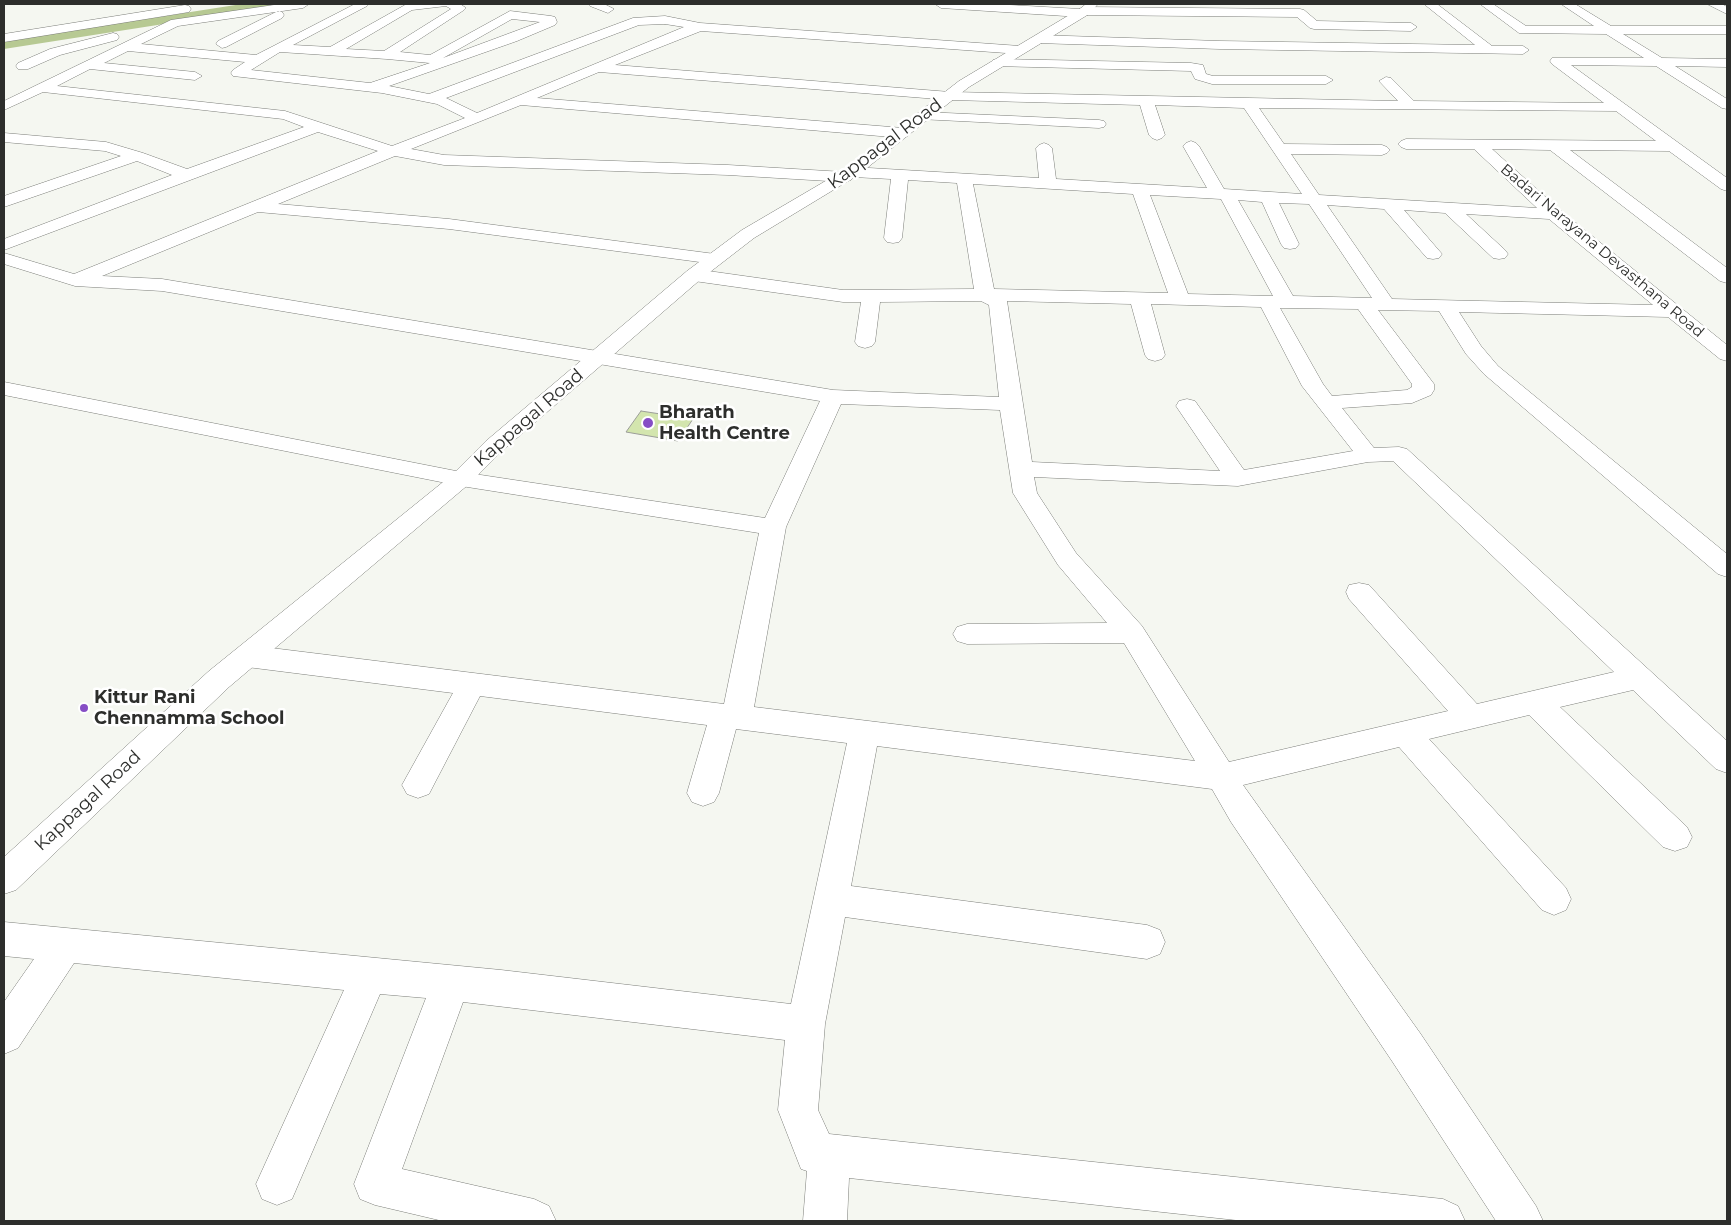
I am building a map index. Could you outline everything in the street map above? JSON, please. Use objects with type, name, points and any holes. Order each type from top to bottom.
[{"type":"street","points":[[4,38],[221,4]]},
{"type":"street","points":[[130,6],[175,12],[281,7],[303,4]]},
{"type":"street","points":[[363,4],[258,59],[238,73],[373,87],[441,101],[477,118]]},
{"type":"street","points":[[331,52],[409,7],[442,4]]},
{"type":"street","points":[[388,55],[460,8],[450,4]]},
{"type":"street","points":[[510,4],[526,5]]},
{"type":"street","points":[[594,4],[608,9]]},
{"type":"street","points":[[940,4],[1086,9],[1300,7],[1314,25],[1412,27]]},
{"type":"street","points":[[1430,4],[1488,49]]},
{"type":"street","points":[[1486,4],[1523,30],[1727,30]]},
{"type":"street","points":[[1567,4],[1726,103]]},
{"type":"street","points":[[1713,4],[1727,11]]},
{"type":"street","points":[[222,44],[276,16],[281,7]]},
{"type":"street","name":"Kappagal Road","points":[[8,870],[218,679],[461,479],[494,446],[694,275],[748,234],[849,175],[964,84],[1086,9]]},
{"type":"street","points":[[4,106],[149,36],[175,12]]},
{"type":"street","points":[[373,87],[515,37],[551,22],[551,20],[510,15],[432,59]]},
{"type":"street","points":[[430,99],[638,21],[665,20],[701,27],[1028,44],[1523,50]]},
{"type":"street","points":[[38,21],[48,22],[63,28]]},
{"type":"street","points":[[544,25],[593,38]]},
{"type":"street","points":[[75,280],[477,118],[691,29],[701,27]]},
{"type":"street","points":[[15,69],[55,52],[126,35],[222,44],[450,60],[504,72]]},
{"type":"street","points":[[515,37],[564,49]]},
{"type":"street","points":[[4,50],[73,40],[100,40]]},
{"type":"street","points":[[127,47],[258,59]]},
{"type":"street","points":[[1368,47],[1388,64]]},
{"type":"street","points":[[484,48],[535,60]]},
{"type":"street","points":[[1727,62],[1556,61],[1727,186]]},
{"type":"street","points":[[998,63],[1191,67],[1198,68],[1200,76],[1204,79],[1326,80]]},
{"type":"street","points":[[89,65],[195,76]]},
{"type":"street","points":[[598,68],[950,96],[1248,103],[1620,106]]},
{"type":"street","points":[[420,71],[474,83]]},
{"type":"street","points":[[1386,81],[1410,105]]},
{"type":"street","points":[[1128,85],[1140,101],[1157,135]]},
{"type":"street","points":[[41,88],[285,115],[393,152],[444,160],[849,175],[900,175],[1554,214]]},
{"type":"street","points":[[518,101],[903,133]]},
{"type":"street","points":[[1248,103],[1386,304]]},
{"type":"street","points":[[924,116],[1099,124]]},
{"type":"street","points":[[4,246],[187,175],[319,127]]},
{"type":"street","points":[[4,137],[106,147],[137,156],[187,175]]},
{"type":"street","points":[[1406,144],[1671,146]]},
{"type":"street","name":"Badari Narayana Devasthana Road","points":[[1477,144],[1554,214],[1727,356]]},
{"type":"street","points":[[1554,145],[1727,276]]},
{"type":"street","points":[[1191,146],[1223,195],[1276,301],[1313,386],[1368,454]]},
{"type":"street","points":[[1044,148],[1048,184]]},
{"type":"street","points":[[1280,149],[1382,150]]},
{"type":"street","points":[[4,202],[137,156]]},
{"type":"street","points":[[1701,167],[1727,167]]},
{"type":"street","points":[[893,238],[900,175]]},
{"type":"street","points":[[964,179],[985,295]]},
{"type":"street","points":[[4,187],[36,191]]},
{"type":"street","points":[[1140,190],[1180,299]]},
{"type":"street","points":[[1268,197],[1290,244]]},
{"type":"street","points":[[1389,204],[1433,254]]},
{"type":"street","points":[[256,207],[449,224],[715,259]]},
{"type":"street","points":[[1450,208],[1499,254]]},
{"type":"street","points":[[4,258],[75,280],[162,285],[833,397],[1011,404]]},
{"type":"street","points":[[694,275],[843,296],[985,295],[1670,311]]},
{"type":"street","points":[[985,295],[998,302],[1011,404],[1026,493],[1067,559],[1132,633],[1243,812],[1406,1047],[1521,1221]]},
{"type":"street","points":[[865,342],[871,296]]},
{"type":"street","points":[[1139,298],[1155,355]]},
{"type":"street","points":[[1326,403],[1412,396],[1423,390],[1423,384],[1363,303]]},
{"type":"street","points":[[1445,305],[1473,350],[1496,376],[1727,568]]},
{"type":"street","points":[[4,389],[461,479],[773,527]]},
{"type":"street","points":[[703,793],[731,716],[773,527],[833,397]]},
{"type":"street","points":[[1187,406],[1238,479]]},
{"type":"street","points":[[1021,469],[1238,479],[1368,454],[1399,454],[1727,760]]},
{"type":"street","points":[[1359,592],[1471,717]]},
{"type":"street","points":[[967,634],[1132,633]]},
{"type":"street","points":[[247,656],[1221,778],[1639,677]]},
{"type":"street","points":[[418,785],[472,684]]},
{"type":"street","points":[[1535,702],[1675,837]]},
{"type":"street","points":[[864,733],[806,1024],[798,1110],[816,1154],[1442,1221]]},
{"type":"street","points":[[1405,733],[1554,899]]},
{"type":"street","points":[[831,899],[1147,942]]},
{"type":"street","points":[[4,939],[451,983],[806,1024]]},
{"type":"street","points":[[4,1036],[65,945]]},
{"type":"street","points":[[277,1184],[369,976]]},
{"type":"street","points":[[451,983],[375,1184],[534,1221]]},
{"type":"street","points":[[825,1221],[829,1155]]},
{"type":"building","points":[[641,411],[693,419],[678,441],[626,432]]},
{"type":"waterway","points":[[4,45],[266,4]]},
{"type":"place","name":"Bharath Health Centre","points":[[648,423]]},
{"type":"place","name":"Kittur Rani Chennamma School","points":[[84,708]]}]
